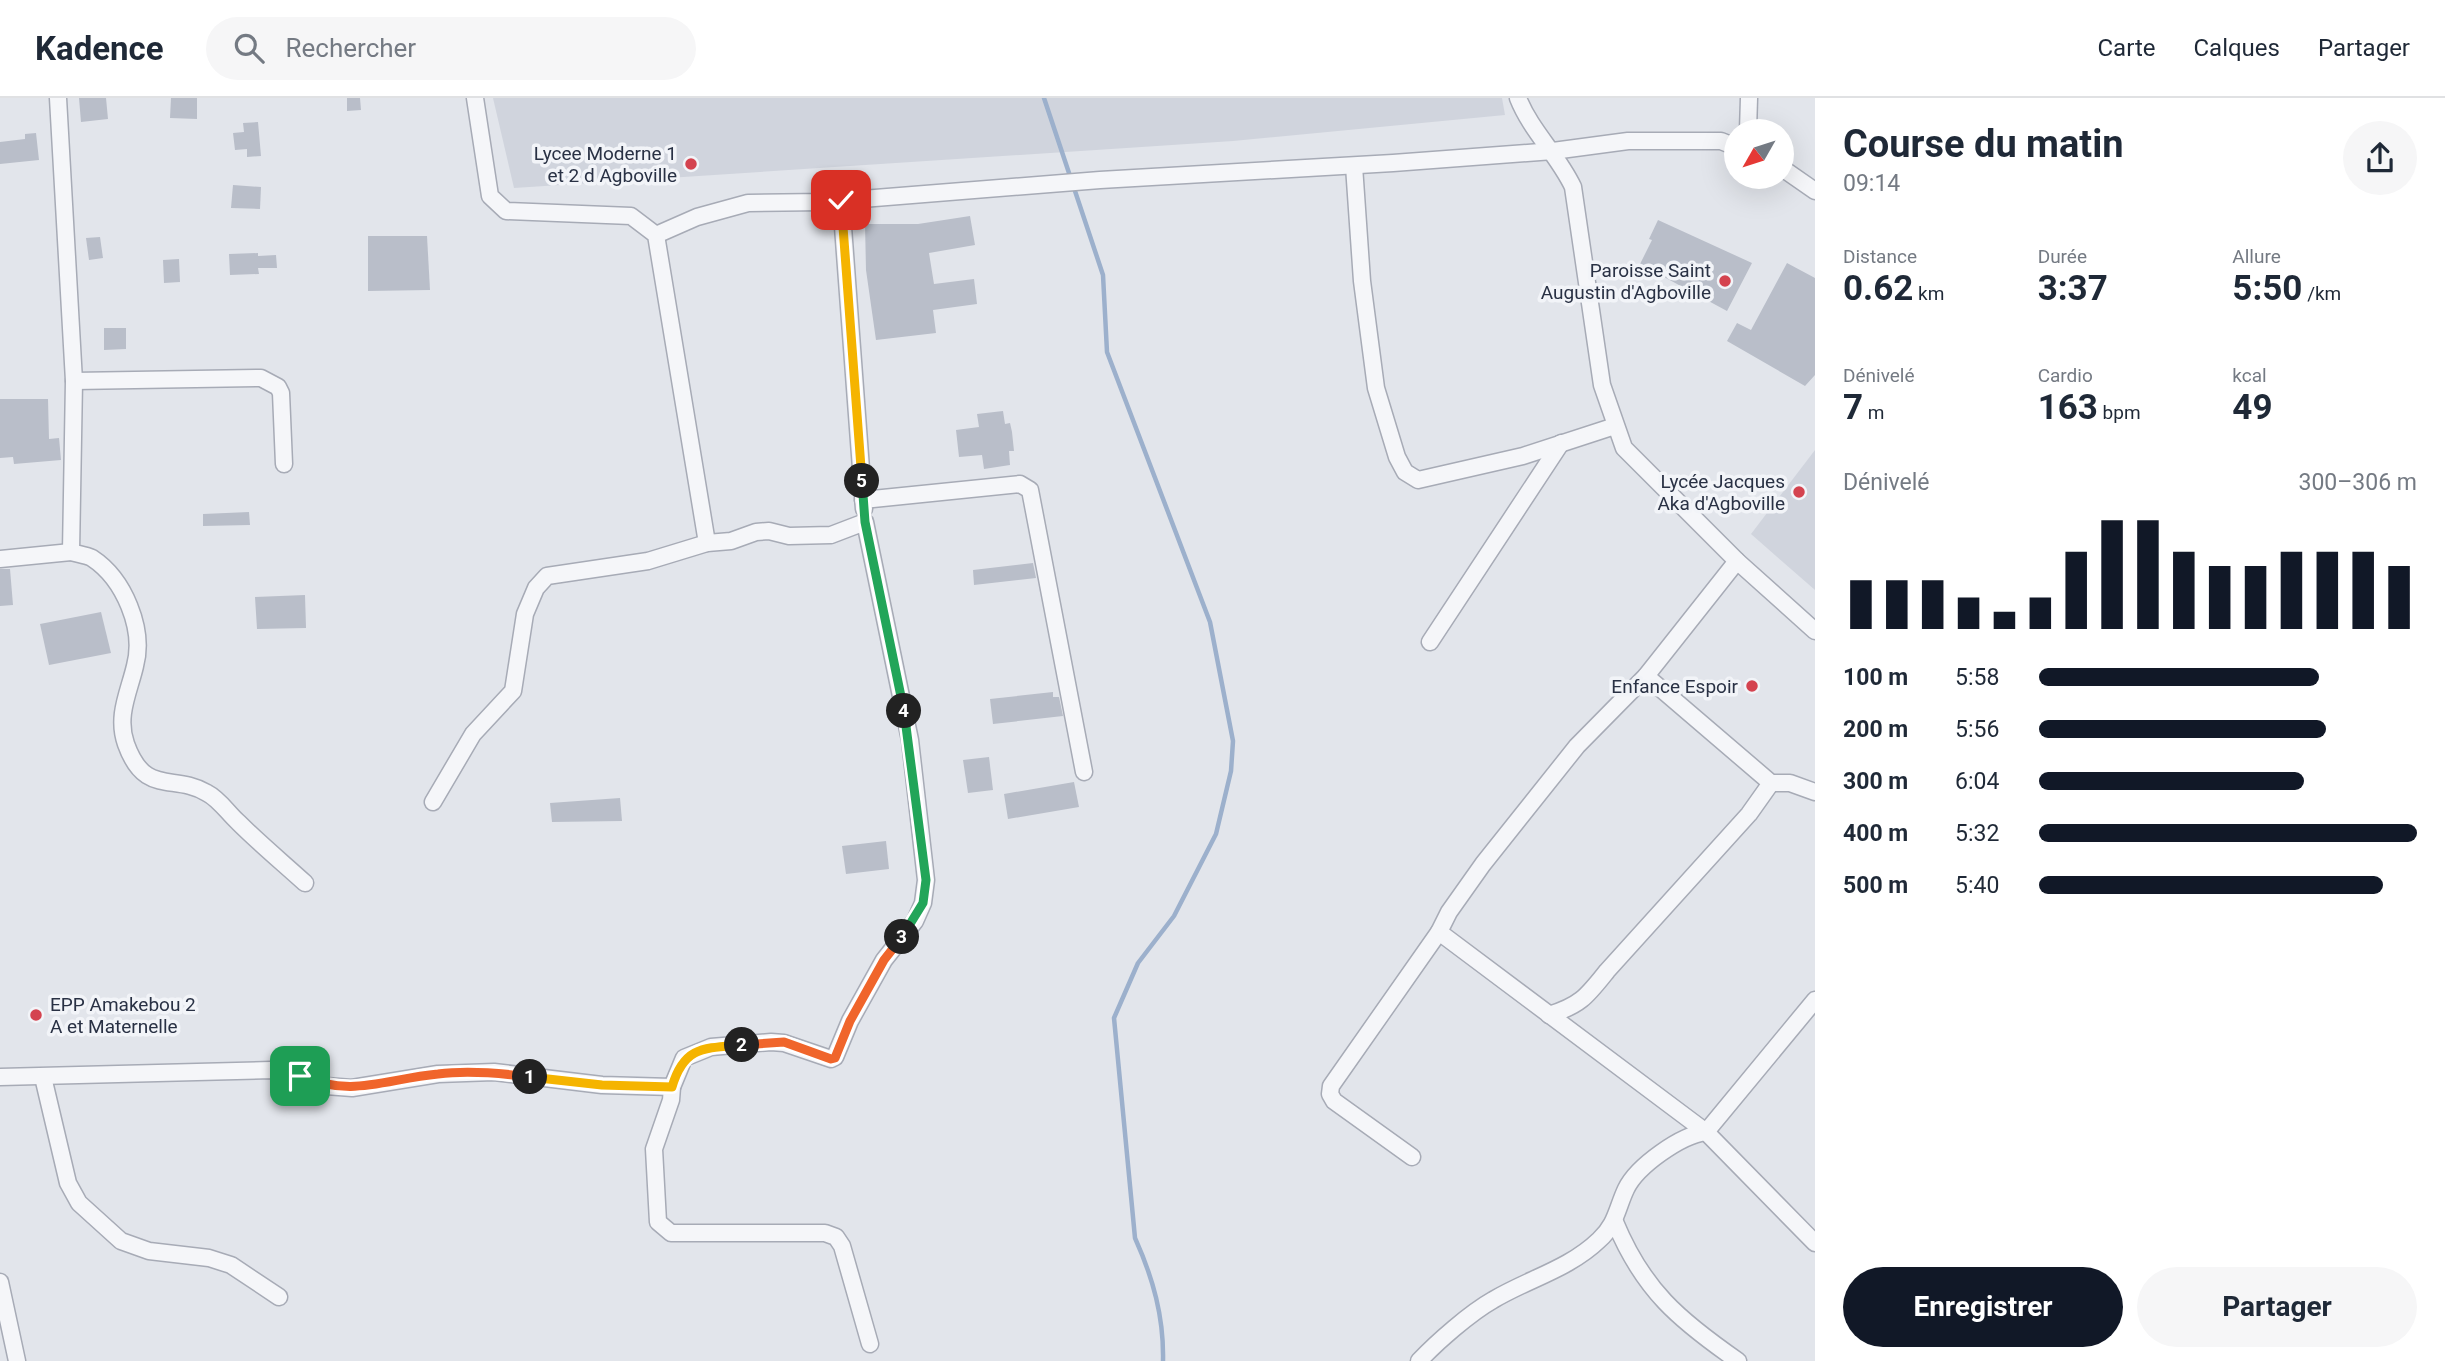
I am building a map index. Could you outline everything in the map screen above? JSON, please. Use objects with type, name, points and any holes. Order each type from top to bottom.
[{"type":"street","points":[[58,98],[74,382],[71,552]]},
{"type":"street","points":[[475,98],[491,196],[506,211],[631,216],[656,235],[707,542]]},
{"type":"street","points":[[1518,98],[1573,187],[1602,385],[1625,448],[1737,561],[1815,631]]},
{"type":"street","points":[[1748,119],[1749,98]]},
{"type":"street","points":[[656,235],[697,217],[748,203],[841,200],[1100,180],[1354,166],[1553,151],[1628,141],[1724,142]]},
{"type":"street","points":[[1354,166],[1362,281],[1376,387],[1397,457],[1405,472],[1418,480],[1523,456],[1615,426]]},
{"type":"street","points":[[1794,176],[1815,191]]},
{"type":"street","points":[[841,200],[865,522],[910,740],[926,880],[923,903],[915,920],[884,960],[847,1028],[835,1058],[831,1059],[784,1042],[711,1047],[684,1058],[672,1087],[671,1100],[654,1149],[658,1222],[664,1230],[671,1233],[825,1233],[836,1237],[842,1246],[870,1344]]},
{"type":"street","points":[[74,382],[261,378],[278,387],[281,393],[284,464]]},
{"type":"street","points":[[1430,642],[1561,443]]},
{"type":"street","points":[[863,500],[1020,484],[1030,490],[1084,772]]},
{"type":"street","points":[[433,802],[473,734],[513,691],[525,614],[536,588],[547,576],[648,561],[707,542],[731,541],[756,532],[769,531],[789,536],[831,535],[865,522]]},
{"type":"street","points":[[0,559],[71,552],[91,558],[111,577],[128,602],[136,636],[136,664],[126,693],[122,721],[125,742],[135,762],[148,776],[157,780],[207,792],[305,883]]},
{"type":"street","points":[[1412,1157],[1334,1101],[1330,1094],[1331,1086],[1439,932],[1449,912],[1483,864],[1577,747],[1646,676],[1737,561]]},
{"type":"street","points":[[1646,676],[1771,783],[1790,783],[1815,792]]},
{"type":"street","points":[[1549,1015],[1572,1008],[1587,998],[1607,971],[1749,814],[1771,783]]},
{"type":"street","points":[[1439,932],[1706,1132],[1815,1243]]},
{"type":"street","points":[[1419,1361],[1491,1300],[1585,1252],[1615,1222],[1626,1187],[1644,1167],[1689,1134],[1706,1132],[1815,1000]]},
{"type":"street","points":[[0,1077],[271,1070],[288,1071],[326,1086],[352,1088],[438,1074],[494,1072],[602,1085],[672,1087]]},
{"type":"street","points":[[43,1077],[68,1183],[79,1203],[100,1223],[121,1241],[149,1251],[209,1258],[231,1265],[279,1297]]},
{"type":"street","points":[[1615,1222],[1629,1256],[1658,1297],[1702,1336],[1738,1361]]},
{"type":"street","points":[[0,1282],[17,1361]]},
{"type":"shaded area","name":"Lycee Moderne 1 et 2 d Agboville","points":[[493,98],[1502,98],[1505,115],[1233,141],[514,188]]},
{"type":"shaded area","name":"Lycée Jacques Aka d'Agboville","points":[[1815,450],[1815,590],[1751,534]]},
{"type":"building","points":[[79,98],[106,98],[108,119],[81,122]]},
{"type":"building","points":[[171,98],[197,98],[197,119],[170,118]]},
{"type":"building","points":[[347,98],[360,98],[361,110],[347,111]]},
{"type":"building","points":[[258,122],[261,156],[247,157],[247,149],[235,150],[233,133],[244,132],[243,123]]},
{"type":"building","points":[[36,133],[39,160],[0,164],[0,142],[25,139],[25,134]]},
{"type":"building","points":[[233,185],[261,187],[260,209],[231,208]]},
{"type":"building","points":[[970,216],[975,245],[929,253],[934,284],[974,279],[977,304],[933,310],[936,333],[876,340],[866,270],[865,224],[918,224]]},
{"type":"building","points":[[1658,220],[1752,263],[1727,311],[1640,264]]},
{"type":"building","points":[[368,236],[427,236],[430,290],[368,291]]},
{"type":"building","points":[[100,237],[103,258],[89,260],[86,238]]},
{"type":"building","points":[[258,253],[258,256],[276,255],[277,268],[258,268],[259,274],[230,275],[229,254]]},
{"type":"building","points":[[179,259],[180,282],[164,283],[163,260]]},
{"type":"building","points":[[1787,263],[1815,278],[1815,375],[1805,386],[1727,341],[1737,323],[1751,330]]},
{"type":"building","points":[[104,328],[126,328],[126,349],[104,350]]},
{"type":"building","points":[[0,399],[48,399],[49,439],[59,438],[61,460],[14,464],[13,457],[0,458]]},
{"type":"building","points":[[1003,411],[1005,424],[1010,423],[1012,432],[1014,451],[1009,451],[1010,465],[984,469],[982,455],[959,457],[956,430],[979,427],[977,414]]},
{"type":"building","points":[[249,512],[250,525],[203,526],[203,514]]},
{"type":"building","points":[[1033,563],[1036,578],[974,585],[973,570]]},
{"type":"building","points":[[0,569],[10,569],[13,605],[0,606]]},
{"type":"building","points":[[305,595],[306,628],[257,629],[255,597]]},
{"type":"building","points":[[101,612],[111,653],[49,665],[40,624]]},
{"type":"building","points":[[1053,692],[1053,697],[1059,697],[1063,716],[993,724],[990,699]]},
{"type":"building","points":[[989,757],[993,790],[968,793],[963,760]]},
{"type":"building","points":[[1074,782],[1079,807],[1008,819],[1004,794]]},
{"type":"building","points":[[620,798],[622,821],[552,822],[550,803]]},
{"type":"building","points":[[886,841],[889,869],[846,874],[842,846]]},
{"type":"waterway","points":[[1044,98],[1103,275],[1107,352],[1210,622],[1233,741],[1231,771],[1216,834],[1174,916],[1138,963],[1114,1018],[1135,1238],[1156,1298],[1162,1329],[1163,1361]]},
{"type":"place","name":"Lycee Moderne 1 et 2 d Agboville","points":[[691,164]]},
{"type":"place","name":"Paroisse Saint Augustin d'Agboville","points":[[1725,281]]},
{"type":"place","name":"Lycée Jacques Aka d'Agboville","points":[[1799,492]]},
{"type":"place","name":"Enfance Espoir","points":[[1752,686]]},
{"type":"place","name":"EPP Amakebou 2 A et Maternelle","points":[[36,1015]]},
{"type":"route","points":[[300,1076],[326,1086],[352,1088],[438,1074],[494,1072],[602,1085],[672,1087],[684,1058],[711,1047],[784,1042],[831,1059],[838,1054],[843,1035],[884,960],[915,920],[923,903],[926,880],[910,740],[871,538],[865,522],[841,200]]}]
